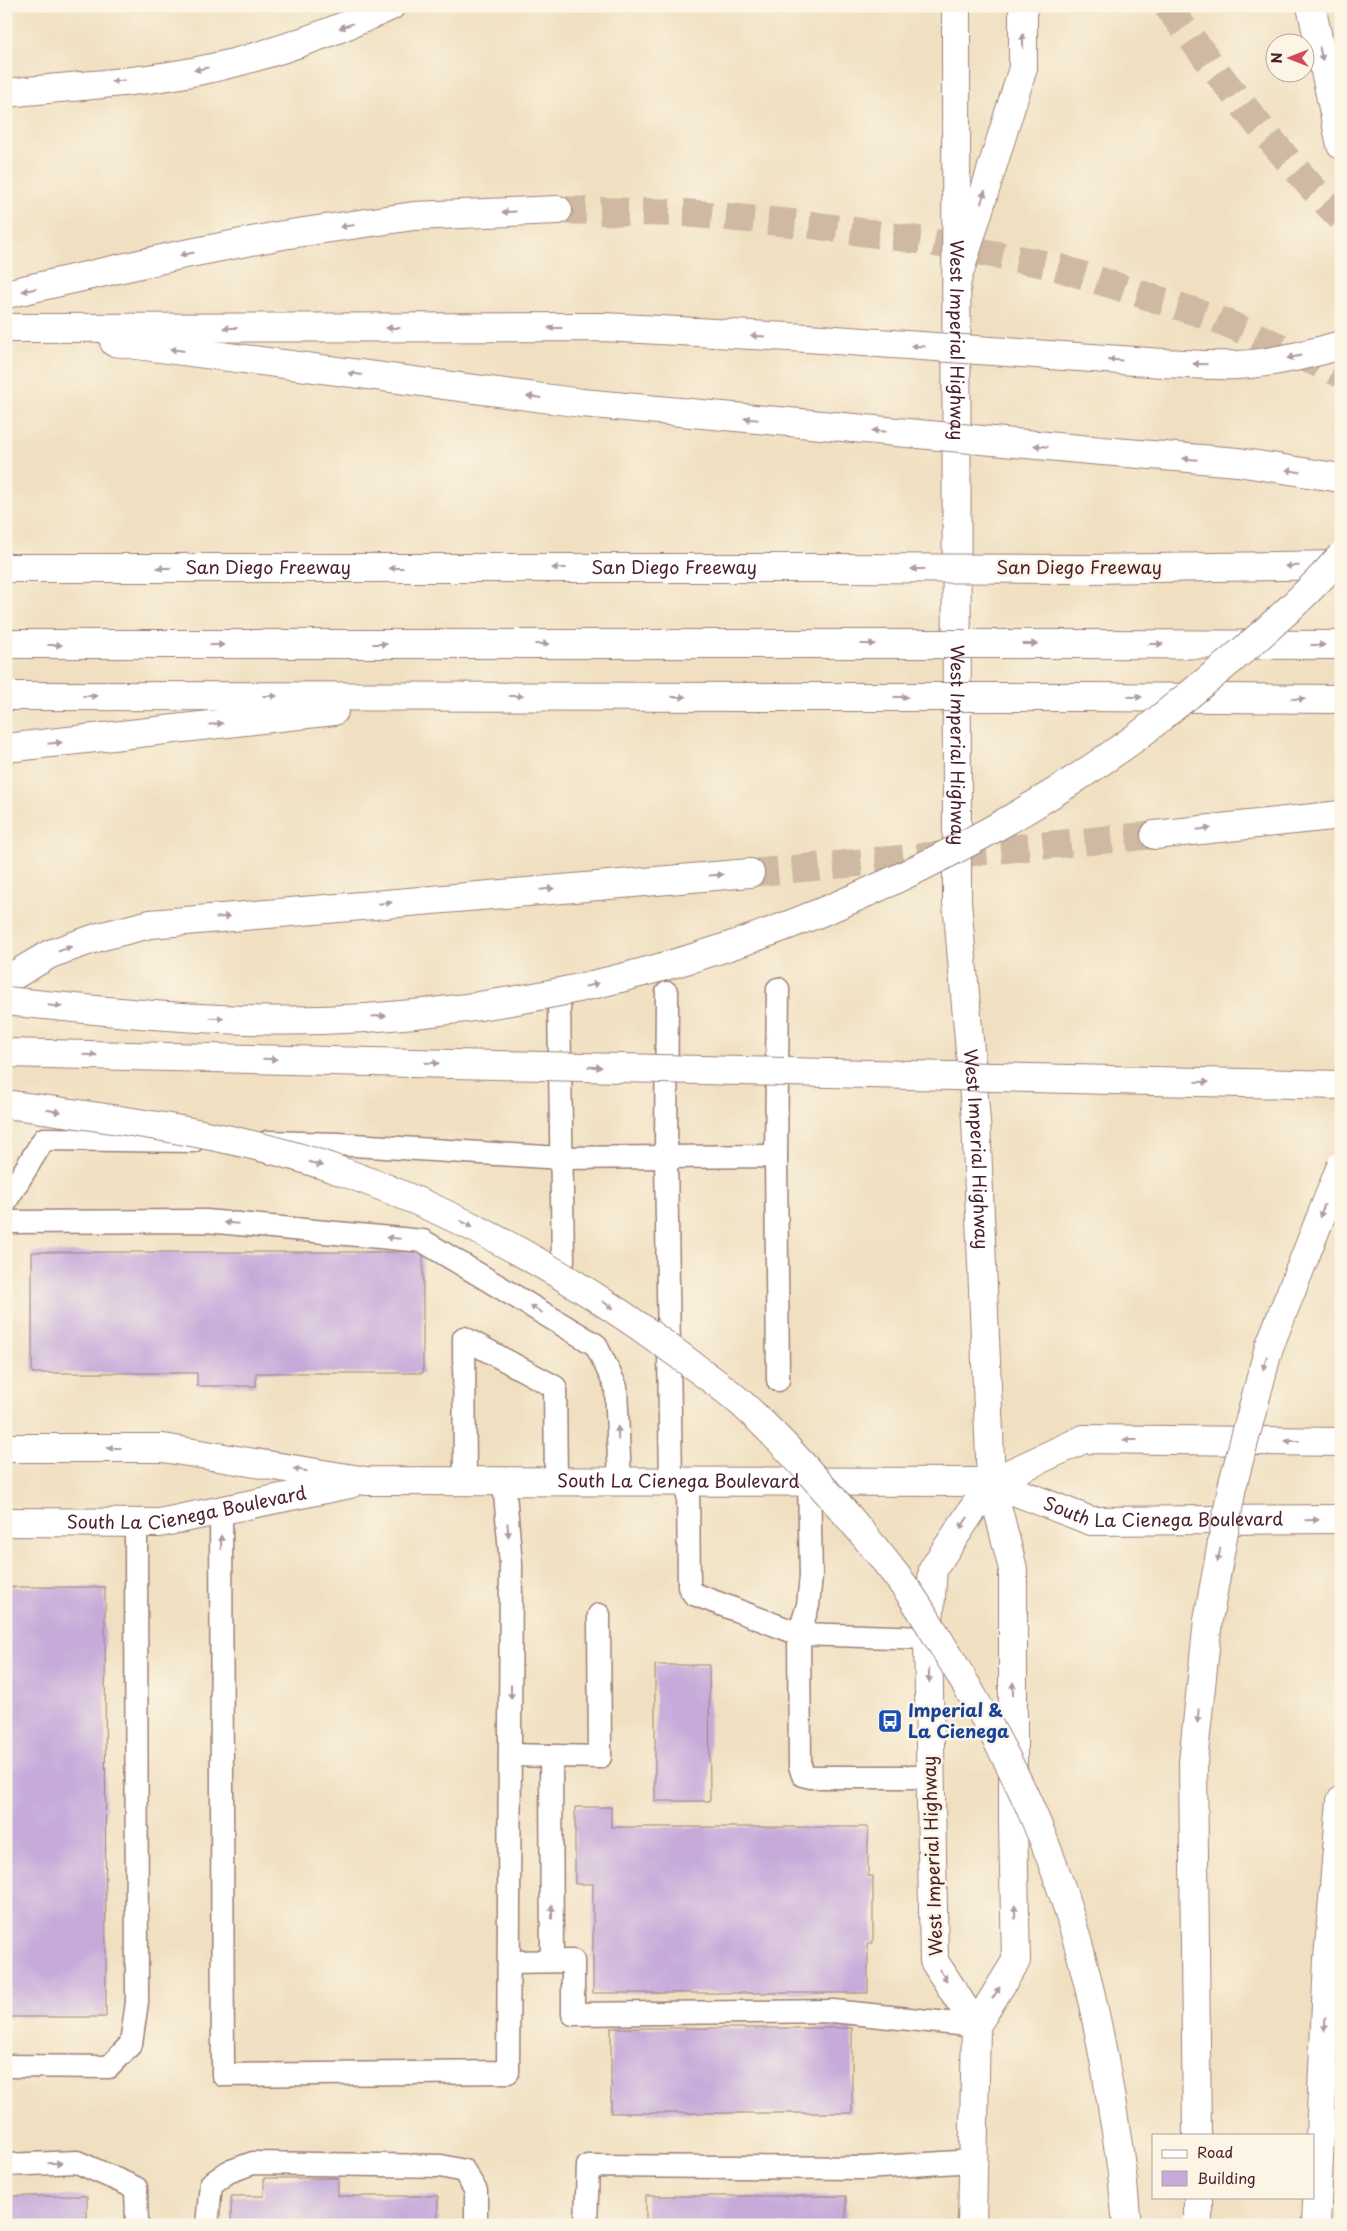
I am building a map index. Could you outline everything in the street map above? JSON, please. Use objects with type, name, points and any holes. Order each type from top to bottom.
[{"type":"main road","points":[[6,92],[166,76],[236,63],[301,44],[391,6]]},
{"type":"main road","name":"West Imperial Highway","points":[[956,6],[958,277],[957,902],[976,1120],[991,1482],[1013,1569],[1013,1825],[1016,1961],[976,2026],[934,1961],[928,1638],[933,1569],[991,1482]]},
{"type":"main road","points":[[958,277],[1023,68],[1023,6]]},
{"type":"main road","points":[[1311,6],[1341,145]]},
{"type":"main road","points":[[6,294],[180,255],[282,235],[414,216],[558,210]]},
{"type":"main road","points":[[6,328],[604,328],[807,338],[1163,363],[1236,365],[1295,358],[1341,345]]},
{"type":"main road","points":[[6,328],[582,403],[1238,462],[1341,478]]},
{"type":"main road","points":[[6,1001],[170,1016],[320,1020],[387,1016],[527,998],[591,985],[671,965],[748,942],[886,884],[978,839],[1071,782],[1134,739],[1246,649],[1284,615],[1341,556]]},
{"type":"main road","name":"San Diego Freeway","points":[[6,568],[1090,569],[1341,565]]},
{"type":"main road","points":[[6,644],[1341,645]]},
{"type":"main road","points":[[6,696],[1341,699]]},
{"type":"main road","points":[[6,748],[468,696]]},
{"type":"main road","points":[[1155,834],[1341,814]]},
{"type":"main road","points":[[6,980],[50,954],[99,937],[150,924],[750,873]]},
{"type":"main road","points":[[6,1053],[1341,1085]]},
{"type":"main road","points":[[6,1104],[186,1131],[262,1147],[343,1172],[431,1206],[503,1242],[582,1287],[733,1396],[796,1457],[869,1540],[911,1594],[1002,1745],[1042,1836],[1067,1906],[1090,1984],[1107,2070],[1127,2225]]},
{"type":"main road","points":[[1197,2134],[1193,1762],[1208,1620],[1232,1487],[1269,1347],[1341,1166]]},
{"type":"main road","name":"South La Cienega Boulevard","points":[[991,1482],[1084,1439],[1341,1442]]},
{"type":"main road","name":"South La Cienega Boulevard","points":[[6,1448],[163,1448],[366,1481],[991,1482],[1091,1521],[1341,1519]]},
{"type":"main road","name":"South La Cienega Boulevard","points":[[6,1522],[159,1523],[366,1481]]},
{"type":"main road","points":[[1316,2225],[1328,1959],[1341,1801]]},
{"type":"main road","points":[[972,2225],[976,2026]]},
{"type":"main road","points":[[1198,2198],[1198,2225]]},
{"type":"lane","points":[[778,989],[776,1156],[778,1380]]},
{"type":"lane","points":[[667,994],[666,1157],[679,1482],[689,1587],[694,1594],[799,1634],[928,1638]]},
{"type":"lane","points":[[559,1000],[563,1261]]},
{"type":"lane","points":[[6,1201],[44,1139],[338,1144],[561,1158],[776,1156]]},
{"type":"lane","points":[[6,1222],[206,1221],[423,1241],[596,1345],[616,1387],[620,1482]]},
{"type":"lane","points":[[465,1481],[464,1338],[555,1387],[556,1481]]},
{"type":"lane","points":[[221,1510],[223,2075],[508,2072],[511,1565],[504,1481]]},
{"type":"lane","points":[[809,1481],[811,1576],[808,1605],[799,1634],[800,1766],[803,1775],[811,1777],[930,1777]]},
{"type":"lane","points":[[6,2066],[109,2067],[131,2044],[137,2002],[136,1523]]},
{"type":"lane","points":[[510,1755],[600,1757],[599,1615]]},
{"type":"lane","points":[[551,1756],[552,1961]]},
{"type":"lane","points":[[510,1962],[573,1961],[573,2014],[833,2011],[976,2026]]},
{"type":"lane","points":[[586,2225],[588,2166],[865,2168],[973,2161]]},
{"type":"lane","points":[[6,2165],[78,2162],[128,2184],[136,2188],[136,2225]]},
{"type":"lane","points":[[207,2225],[211,2184],[228,2172],[253,2163],[441,2166],[464,2171],[476,2191],[476,2225]]},
{"type":"building","points":[[32,1252],[423,1252],[423,1373],[256,1373],[256,1386],[197,1386],[197,1373],[32,1373]]},
{"type":"building","points":[[6,1587],[105,1587],[106,2017],[6,2017]]},
{"type":"building","points":[[655,1665],[709,1665],[710,1801],[655,1801]]},
{"type":"building","points":[[575,1807],[611,1807],[611,1827],[868,1827],[868,1876],[873,1876],[873,1943],[868,1943],[868,1993],[593,1993],[593,1884],[575,1884]]},
{"type":"building","points":[[611,2028],[852,2028],[852,2113],[611,2113]]},
{"type":"building","points":[[264,2178],[338,2178],[338,2196],[438,2196],[438,2225],[231,2225],[231,2196],[264,2196]]},
{"type":"building","points":[[6,2196],[87,2196],[87,2225],[6,2225]]},
{"type":"building","points":[[646,2196],[846,2196],[846,2225],[646,2225]]},
{"type":"tunnel","points":[[1167,6],[1272,142],[1341,218]]},
{"type":"tunnel","points":[[558,210],[685,213],[812,225],[925,241],[1054,266],[1215,318],[1341,374]]},
{"type":"tunnel","points":[[750,873],[1155,835]]},
{"type":"place","name":"Imperial & La Cienega","points":[[890,1721]]}]
